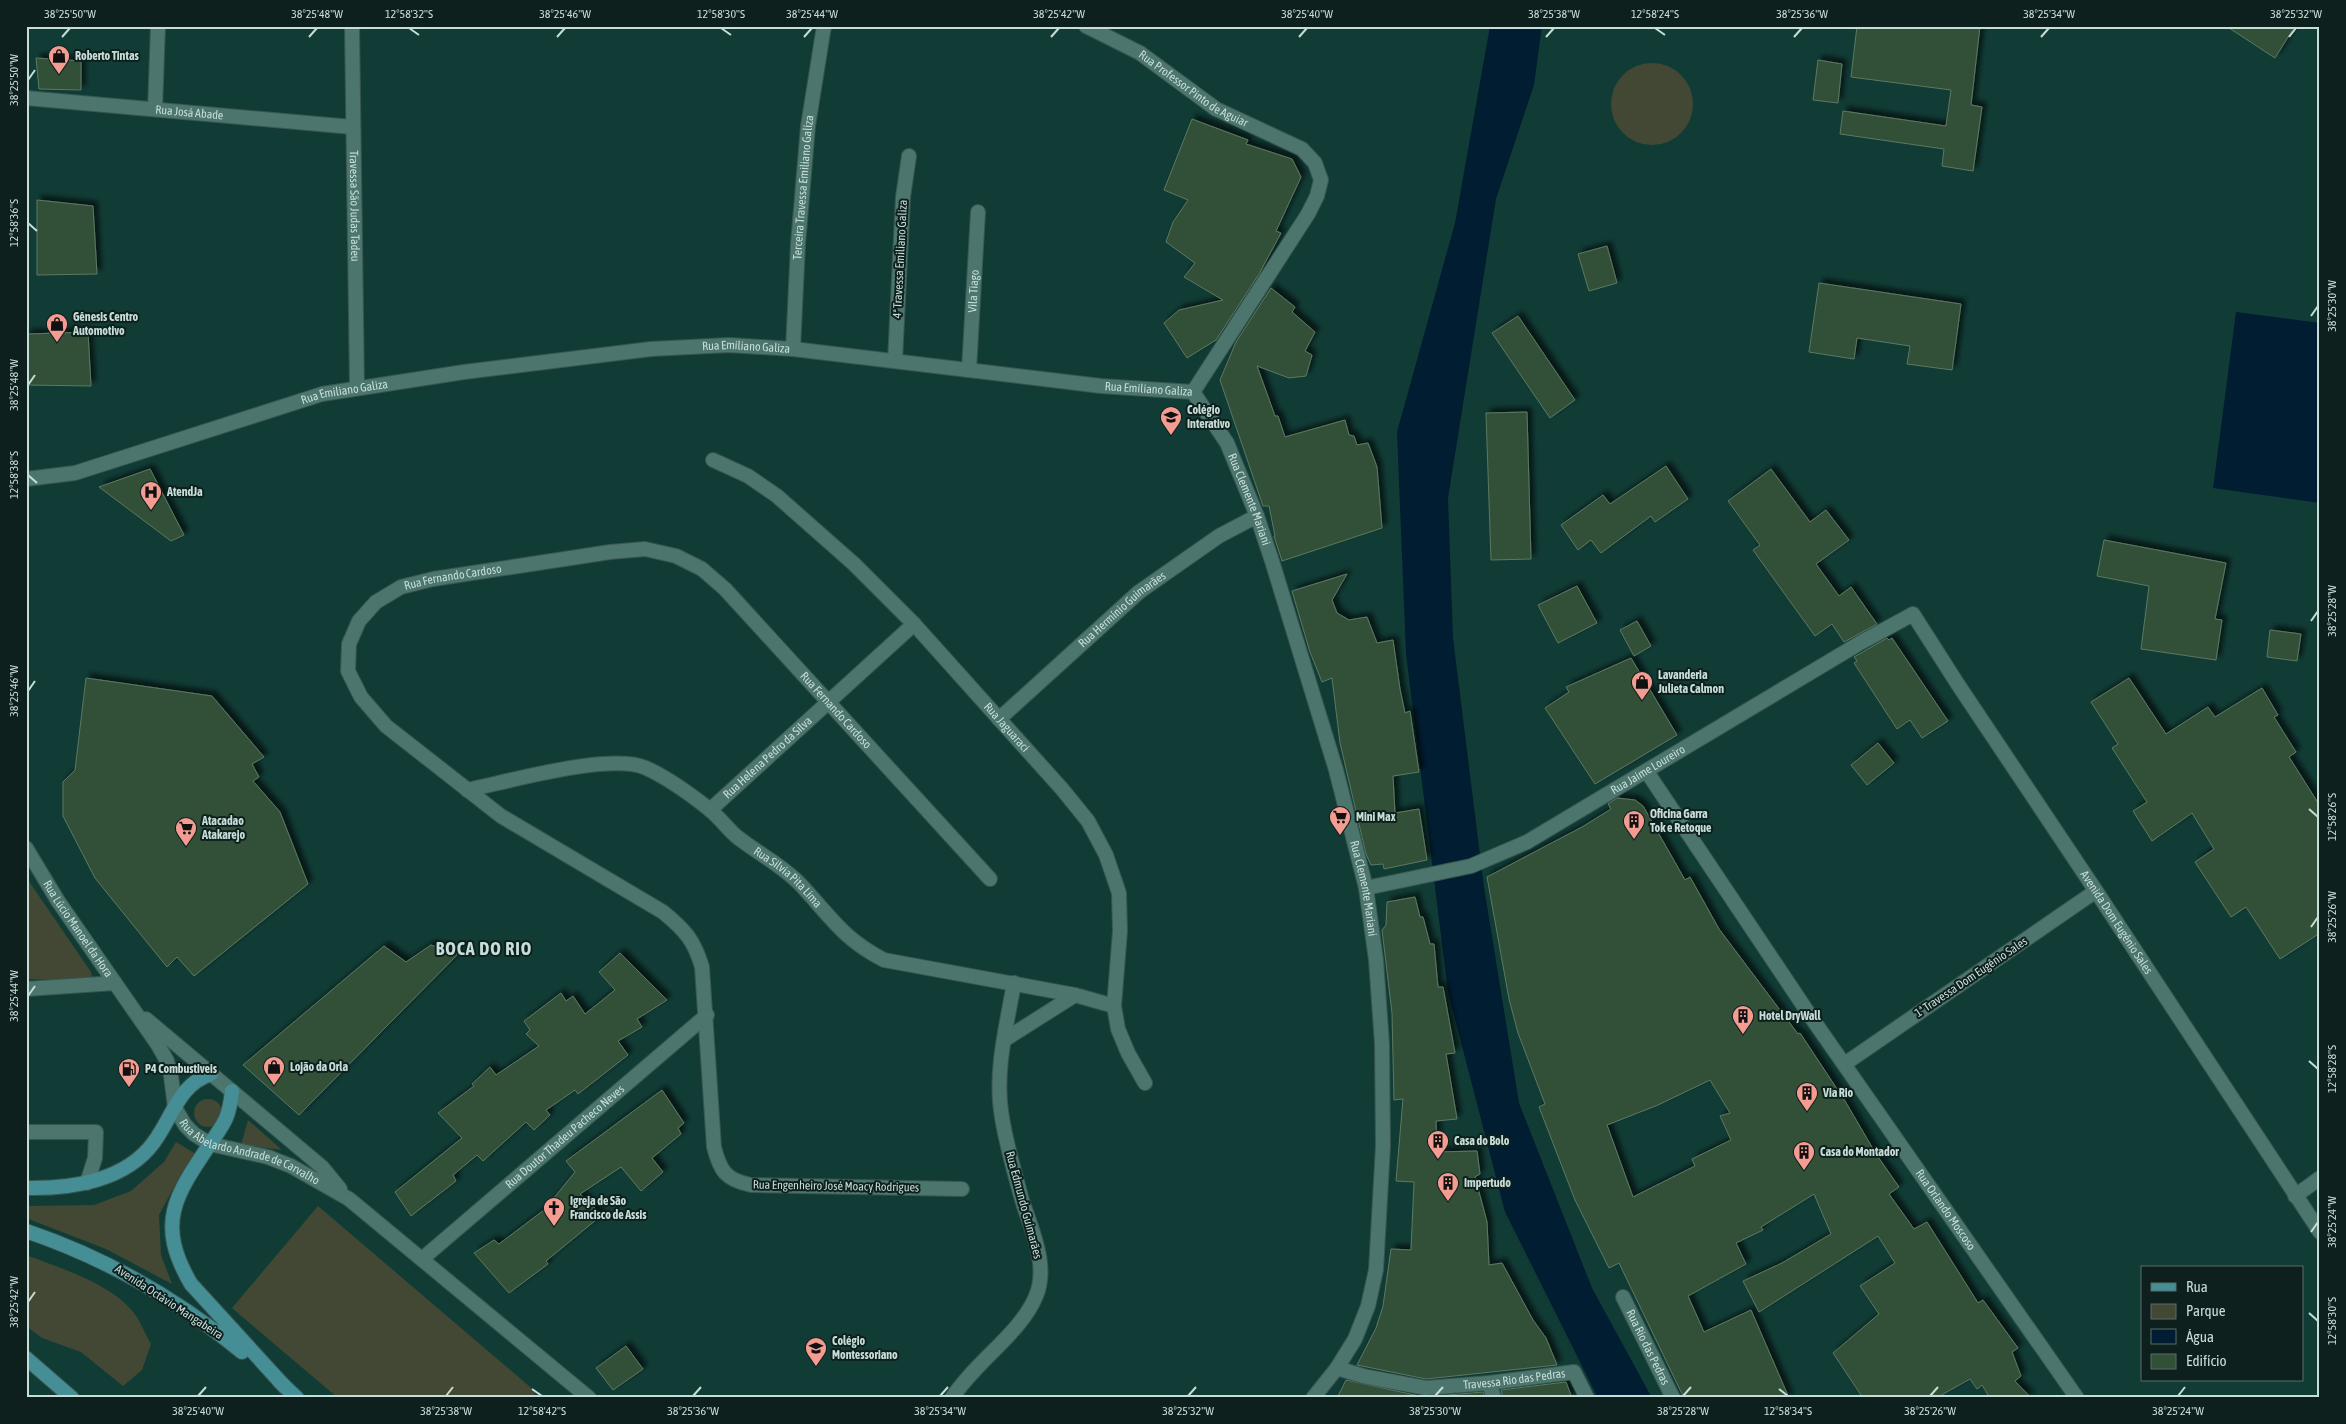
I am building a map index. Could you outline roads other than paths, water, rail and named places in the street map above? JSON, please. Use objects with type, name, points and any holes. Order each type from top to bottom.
[{"type":"main road","points":[[26,1188],[53,1188],[87,1183],[128,1167],[145,1153],[175,1108],[183,1092],[192,1082],[212,1074]]},
{"type":"main road","points":[[232,1091],[228,1118],[210,1144],[176,1204],[171,1224],[173,1247],[180,1266],[190,1284],[286,1387]]},
{"type":"main road","name":"Avenida Octávio Mangabeira","points":[[26,1231],[87,1253],[151,1288],[229,1341],[298,1398]]},
{"type":"main road","points":[[26,1358],[72,1398]]},
{"type":"street","points":[[155,109],[158,26]]},
{"type":"street","name":"Travessa São Judas Tadeu","points":[[352,26],[356,387]]},
{"type":"street","name":"Terceira Travessa Emiliano Galiza","points":[[794,349],[798,244],[808,126],[824,26]]},
{"type":"street","name":"Rua Professor Pinto de Aguiar","points":[[1086,26],[1140,53],[1216,109],[1302,149]]},
{"type":"street","name":"Rua Josá Abade","points":[[26,98],[352,127]]},
{"type":"street","name":"Rua Emiliano Galiza","points":[[26,479],[75,473],[322,394],[356,387],[651,349],[729,345],[794,349],[1137,389],[1193,392],[1317,196],[1321,180],[1316,163],[1302,149]]},
{"type":"street","name":"4ª Travessa Emiliano Galiza","points":[[896,362],[903,197],[909,156]]},
{"type":"street","name":"Vila Tiago","points":[[969,370],[978,212]]},
{"type":"street","name":"Rua Clemente Mariani","points":[[1193,392],[1227,443],[1257,516],[1336,770],[1366,888],[1376,960],[1382,1044],[1382,1190],[1376,1270],[1368,1306],[1356,1339],[1337,1368],[1313,1398]]},
{"type":"street","name":"Rua Jaguaraci","points":[[713,460],[748,476],[803,517],[854,564],[914,624],[1088,821],[1106,855],[1119,893],[1120,931],[1114,1006],[1118,1029],[1128,1053],[1145,1083]]},
{"type":"street","name":"Rua Hermínio Guimarães","points":[[999,719],[1139,592],[1219,536],[1257,516]]},
{"type":"street","name":"Rua Fernando Cardoso","points":[[707,1015],[702,967],[696,948],[684,929],[663,912],[501,816],[386,726],[361,697],[348,671],[348,644],[359,621],[376,602],[401,588],[433,579],[610,552],[646,549],[676,556],[702,568],[725,589],[990,879]]},
{"type":"street","name":"Rua Jaime Loureiro","points":[[1366,888],[1471,866],[1527,842],[1648,772],[1860,643],[1913,614]]},
{"type":"street","name":"Avenida Dom Eugênio Sales","points":[[1913,614],[2320,1232]]},
{"type":"street","name":"Rua Helena Pedro da Silva","points":[[710,810],[914,624]]},
{"type":"street","name":"Rua Silvia Pita Lima","points":[[467,790],[595,764],[618,762],[644,767],[674,783],[710,810],[736,836],[799,884],[841,931],[861,948],[884,960],[1075,995],[1114,1006]]},
{"type":"street","name":"Rua Orlando Moscoso","points":[[1648,772],[1811,1017],[1846,1063],[2077,1398]]},
{"type":"street","name":"Rua Lúcio Manoel da Hora","points":[[26,848],[58,901],[115,982]]},
{"type":"street","name":"1ª Travessa Dom Eugênio Sales","points":[[1846,1063],[2096,891]]},
{"type":"street","points":[[26,989],[115,982]]},
{"type":"street","name":"Rua Abelardo Andrade de Carvalho","points":[[115,982],[167,1061],[175,1095],[175,1108],[185,1125],[194,1134],[210,1144],[268,1157],[292,1166],[348,1199],[589,1398]]},
{"type":"street","name":"Rua Edmundo Guimarães","points":[[952,1398],[963,1381],[1024,1317],[1037,1294],[1041,1268],[1033,1231],[1008,1149],[1001,1109],[1004,1040],[1014,983]]},
{"type":"street","points":[[1004,1040],[1075,995]]},
{"type":"street","name":"Rua Abelardo Andrade de Carvalho","points":[[132,1007],[322,1167],[348,1199]]},
{"type":"street","name":"Rua Engenheiro José Moacy Rodrigues","points":[[707,1015],[714,1147],[718,1162],[727,1176],[740,1183],[751,1185],[962,1189]]},
{"type":"street","name":"Rua Doutor Thadeu Pacheco Neves","points":[[422,1259],[707,1015]]},
{"type":"street","points":[[26,1132],[96,1132],[95,1158],[87,1183]]},
{"type":"street","points":[[2295,1196],[2320,1178]]},
{"type":"street","name":"Rua Rio das Pedras","points":[[1623,1297],[1673,1398]]},
{"type":"street","name":"Travessa Rio das Pedras","points":[[1337,1368],[1428,1393],[1574,1372],[1587,1398]]},
{"type":"street","points":[[1489,1384],[1494,1398]]},
{"type":"water","points":[[1490,26],[1542,26],[1534,85],[1496,199],[1448,498],[1453,638],[1484,887],[1519,1103],[1592,1288],[1652,1398],[1598,1398],[1505,1212],[1448,992],[1406,654],[1397,432],[1455,223]]},
{"type":"water","points":[[2236,312],[2320,323],[2320,503],[2213,488]]},
{"type":"place","name":"Roberto Tintas","points":[[59,75]]},
{"type":"place","name":"Gênesis Centro Automotivo","points":[[57,343]]},
{"type":"place","name":"Colégio Interativo","points":[[1171,436]]},
{"type":"place","name":"AtendJa","points":[[151,511]]},
{"type":"place","name":"Lavanderia Julieta Calmon","points":[[1642,701]]},
{"type":"place","name":"Mini Max","points":[[1340,836]]},
{"type":"place","name":"Oficina Garra Tok e Retoque","points":[[1634,840]]},
{"type":"place","name":"Atacadao Atakarejo","points":[[186,847]]},
{"type":"place","name":"Hotel DryWall","points":[[1743,1035]]},
{"type":"place","name":"Lojão da Orla","points":[[274,1086]]},
{"type":"place","name":"P4 Combustiveis","points":[[129,1088]]},
{"type":"place","name":"Via Rio","points":[[1807,1112]]},
{"type":"place","name":"Casa do Bolo","points":[[1438,1160]]},
{"type":"place","name":"Casa do Montador","points":[[1804,1171]]},
{"type":"place","name":"Impertudo","points":[[1448,1202]]},
{"type":"place","name":"Igreja de São Francisco de Assis","points":[[554,1227]]},
{"type":"place","name":"Colégio Montessoriano","points":[[816,1367]]},
{"type":"district","name":"BOCA DO RIO","points":[[484,948]]}]
